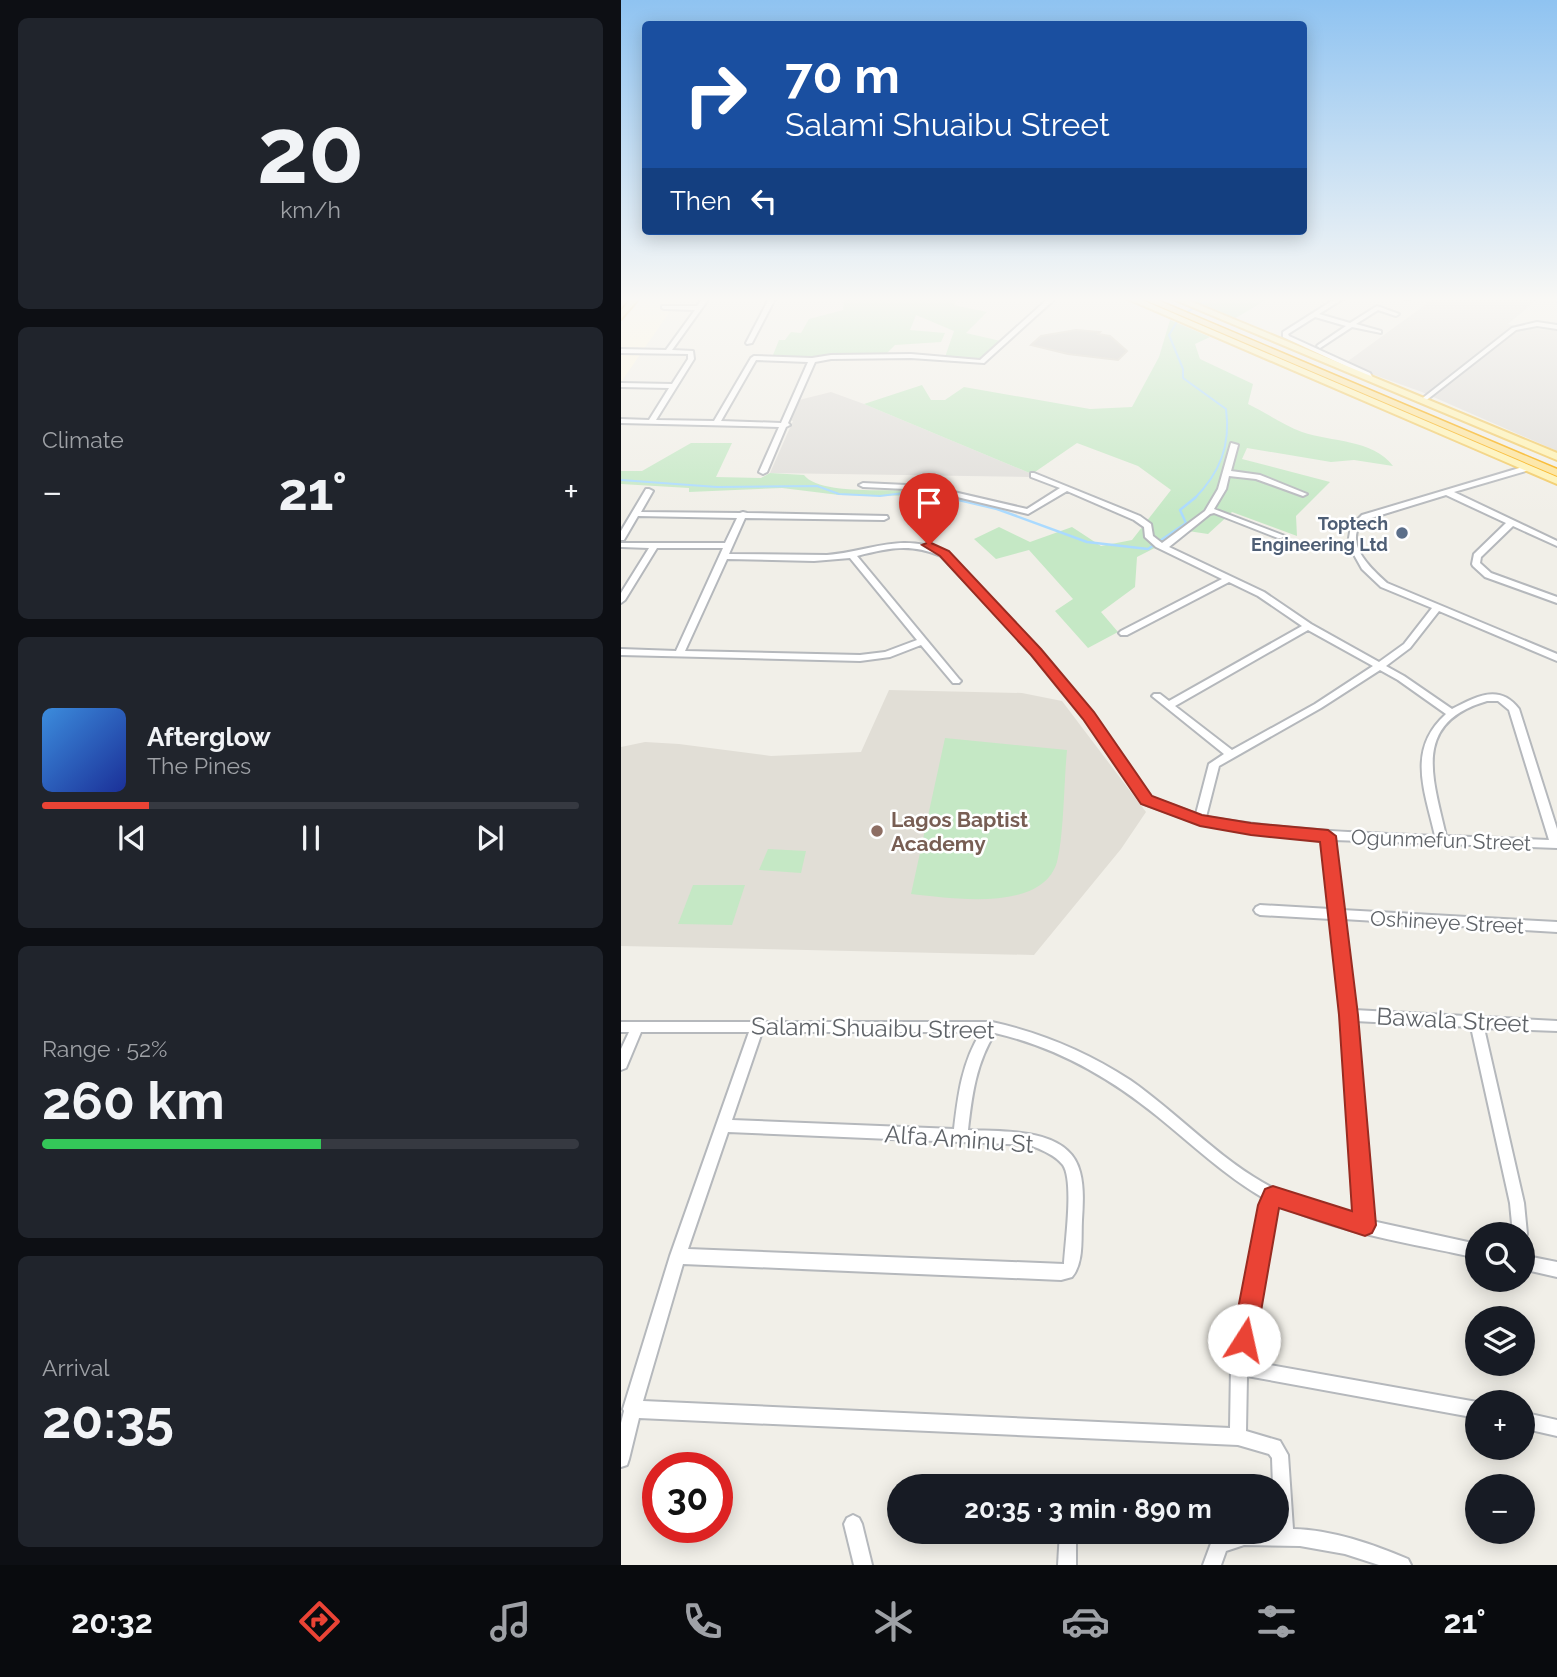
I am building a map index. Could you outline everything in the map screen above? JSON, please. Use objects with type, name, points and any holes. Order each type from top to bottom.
[{"type":"highway","points":[[1320,370],[1557,473]]},
{"type":"highway","points":[[1325,370],[1557,464]]},
{"type":"main road","points":[[1315,370],[1557,481]]},
{"type":"main road","points":[[1341,370],[1557,457]]},
{"type":"street","points":[[651,422],[683,370]]},
{"type":"street","points":[[716,423],[747,370]]},
{"type":"street","points":[[763,472],[808,370]]},
{"type":"street","points":[[1361,370],[1368,373],[1371,380]]},
{"type":"street","points":[[1422,401],[1461,370]]},
{"type":"street","points":[[621,385],[673,386]]},
{"type":"street","points":[[622,423],[786,425]]},
{"type":"street","points":[[1161,546],[1208,512],[1222,489],[1234,445]]},
{"type":"street","points":[[1526,468],[1365,517],[1352,534],[1357,555],[1373,576],[1398,594],[1557,658]]},
{"type":"street","points":[[1226,473],[1257,477],[1303,494]]},
{"type":"street","points":[[1034,475],[1137,517],[1148,526],[1149,537],[1161,546],[1261,594],[1308,626],[1401,678],[1451,713]]},
{"type":"street","points":[[863,485],[928,488],[1028,512],[1066,488]]},
{"type":"street","points":[[621,538],[649,491]]},
{"type":"street","points":[[1447,492],[1557,544]]},
{"type":"street","points":[[1208,512],[1215,511],[1281,536]]},
{"type":"street","points":[[636,514],[884,518]]},
{"type":"street","points":[[679,653],[743,514]]},
{"type":"street","points":[[1511,523],[1477,556],[1476,564],[1488,575],[1557,600]]},
{"type":"street","name":"Ogunmefun Street","points":[[621,545],[828,558],[852,555],[877,547],[929,545],[944,554],[1045,662],[1088,716],[1146,800],[1200,820],[1251,829],[1328,836],[1556,844]]},
{"type":"street","points":[[621,600],[654,546]]},
{"type":"street","points":[[852,555],[921,642],[956,681]]},
{"type":"street","points":[[1124,633],[1228,579]]},
{"type":"street","points":[[1200,820],[1214,764],[1229,753],[1318,706],[1378,667],[1407,646],[1436,610]]},
{"type":"street","points":[[1169,705],[1308,626]]},
{"type":"street","points":[[621,652],[860,658],[887,655],[921,642]]},
{"type":"street","points":[[1157,695],[1229,753]]},
{"type":"street","points":[[1441,839],[1425,747],[1428,738],[1451,713],[1487,696],[1503,699],[1514,709],[1556,844]]},
{"type":"street","points":[[1328,836],[1348,1015],[1365,1225]]},
{"type":"street","name":"Oshineye Street","points":[[1260,910],[1337,917],[1557,927]]},
{"type":"street","name":"Bawala Street","points":[[1348,1015],[1557,1026]]},
{"type":"street","points":[[1476,1022],[1517,1203],[1519,1222]]},
{"type":"street","points":[[621,1459],[631,1409],[677,1256],[758,1026]]},
{"type":"street","name":"Salami Shuaibu Street","points":[[621,1027],[992,1027],[1026,1035],[1090,1062],[1162,1113],[1226,1167],[1273,1196],[1365,1225],[1465,1248]]},
{"type":"street","points":[[960,1136],[968,1075],[975,1051],[992,1027]]},
{"type":"street","points":[[621,1064],[637,1028]]},
{"type":"street","name":"Alfa Aminu St","points":[[677,1256],[1061,1272],[1067,1272],[1071,1268],[1075,1201],[1072,1166],[1056,1149],[1030,1139],[725,1126]]},
{"type":"street","points":[[1238,1437],[1239,1367],[1269,1205],[1273,1196]]},
{"type":"street","points":[[1535,1265],[1557,1270]]},
{"type":"street","points":[[1239,1367],[1465,1408]]},
{"type":"street","points":[[631,1409],[1238,1437],[1274,1447],[1280,1455],[1281,1474]]},
{"type":"street","points":[[1535,1423],[1557,1428]]},
{"type":"street","points":[[853,1524],[863,1565]]},
{"type":"street","points":[[1289,1537],[1309,1537],[1365,1551],[1402,1565]]},
{"type":"street","points":[[1067,1565],[1068,1544]]},
{"type":"street","points":[[1212,1565],[1219,1544]]},
{"type":"shaded area","points":[[621,370],[629,370],[621,382]]},
{"type":"shaded area","points":[[1361,370],[1557,370],[1557,451],[1422,392]]},
{"type":"shaded area","points":[[831,392],[1032,474],[1031,477],[770,473],[793,421],[783,419],[791,402]]},
{"type":"shaded area","name":"Lagos Baptist Academy","points":[[889,690],[1022,693],[1062,701],[1146,812],[1121,849],[1034,955],[621,946],[621,747],[645,742],[679,744],[771,756],[861,752]]},
{"type":"green space","points":[[1152,370],[1223,370],[1253,384],[1248,404],[1302,432],[1363,446],[1385,457],[1393,466],[1354,460],[1331,462],[1247,448],[1242,459],[1330,482],[1296,516],[1297,536],[1232,512],[1208,534],[1188,531],[1137,557],[1135,587],[1101,612],[1118,632],[1088,648],[1055,611],[1073,599],[1029,550],[996,559],[974,539],[999,527],[1030,542],[1072,527],[1101,546],[1132,540],[1171,490],[1138,466],[1077,443],[1032,474],[864,404],[922,385],[931,400],[945,400],[964,387],[1090,409],[1132,407]]},
{"type":"green space","points":[[691,443],[732,443],[716,477],[761,478],[770,473],[804,475],[813,482],[843,489],[929,490],[942,496],[839,495],[782,488],[689,492],[689,488],[621,484],[621,471],[642,471]]},
{"type":"green space","points":[[945,738],[1067,750],[1057,862],[1048,878],[1033,889],[1014,896],[993,899],[911,894]]},
{"type":"green space","points":[[768,849],[806,851],[801,873],[759,870]]},
{"type":"green space","points":[[693,885],[745,885],[732,925],[678,924]]},
{"type":"waterway","points":[[1183,370],[1183,378],[1226,409],[1227,435],[1222,458],[1211,479],[1195,498]]},
{"type":"waterway","points":[[621,480],[717,487],[817,486],[839,494],[880,496],[920,491],[953,499]]},
{"type":"waterway","points":[[946,497],[997,509],[1087,542],[1148,549],[1186,523],[1180,510],[1195,498]]},
{"type":"place","name":"Toptech Engineering Ltd","points":[[1402,533]]},
{"type":"place","name":"Lagos Baptist Academy","points":[[877,831]]},
{"type":"route","points":[[929,545],[944,554],[1036,652],[1088,716],[1146,800],[1200,820],[1251,829],[1328,836],[1348,1015],[1365,1225],[1273,1196],[1269,1205],[1244,1340]]}]
